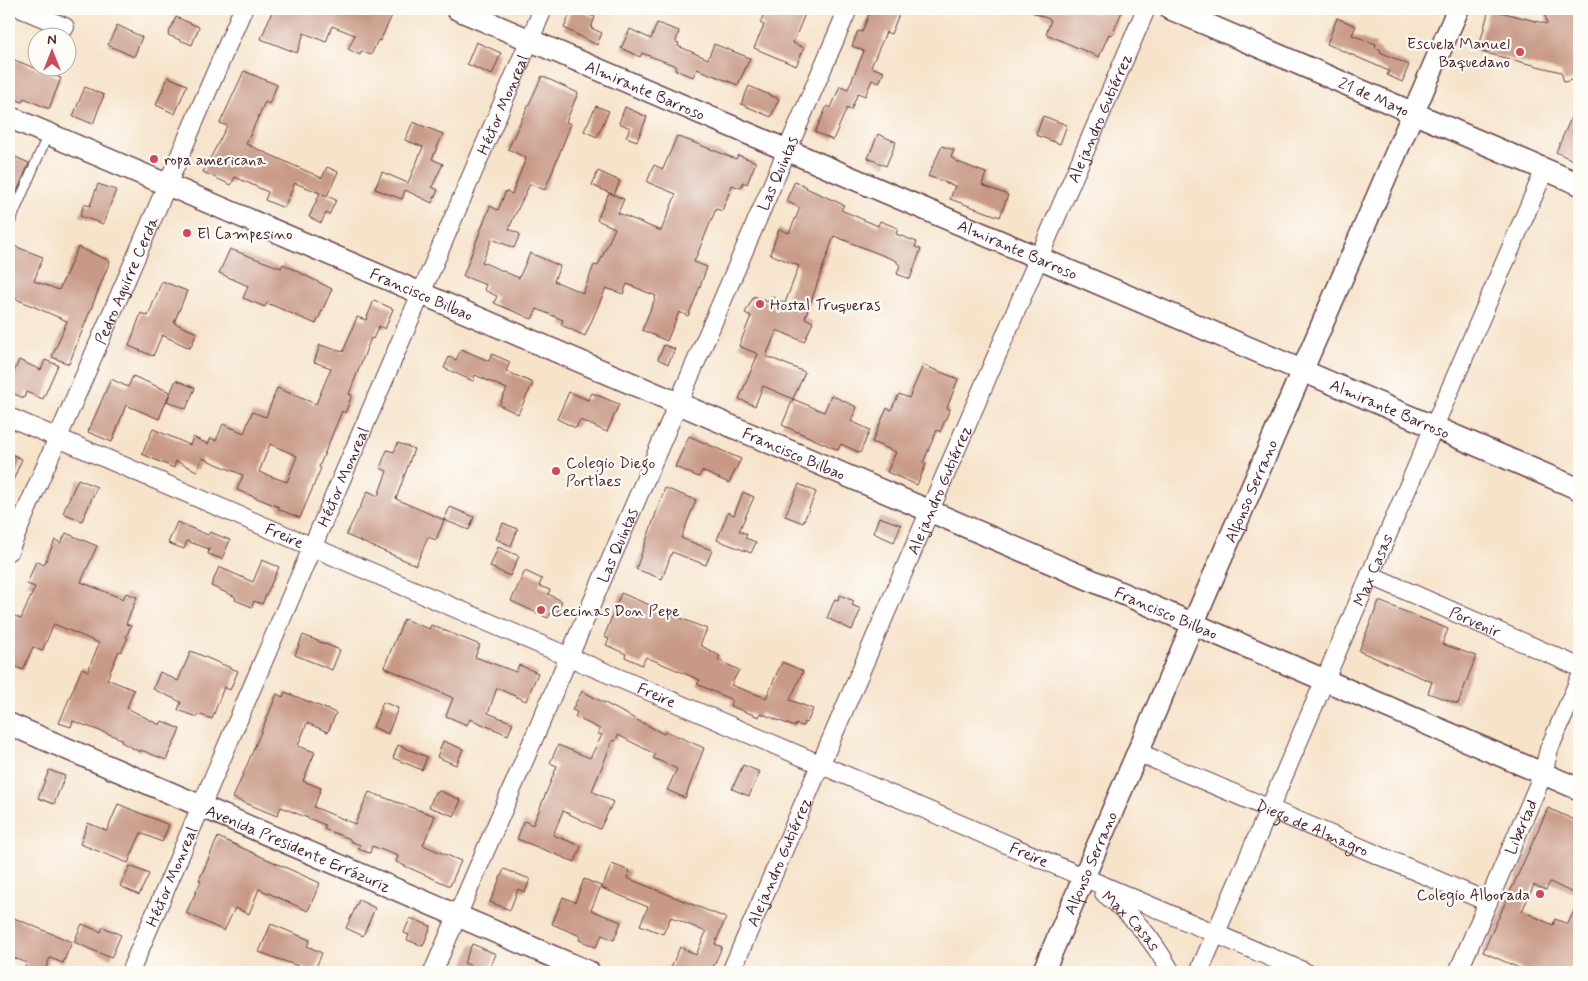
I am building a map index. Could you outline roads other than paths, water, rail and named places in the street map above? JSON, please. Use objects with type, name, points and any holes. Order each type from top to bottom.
[{"type":"street","points":[[22,9],[65,27]]},
{"type":"street","name":"Pedro Aguirre Cerda","points":[[9,551],[243,9]]},
{"type":"street","name":"Almirante Barroso","points":[[457,9],[1579,489]]},
{"type":"street","name":"Héctor Monreal","points":[[130,972],[542,9]]},
{"type":"street","name":"Las Quintas","points":[[433,972],[848,9]]},
{"type":"street","name":"Alejandro Gutiérrez","points":[[731,972],[1146,9]]},
{"type":"street","name":"21 de Mayo","points":[[1171,9],[1579,184]]},
{"type":"street","name":"Alfonso Serrano","points":[[1043,972],[1458,9]]},
{"type":"street","name":"Francisco Bilbao","points":[[9,117],[1579,789]]},
{"type":"street","name":"Max Casas","points":[[1199,972],[1545,169]]},
{"type":"street","name":"Freire","points":[[9,417],[1305,972]]},
{"type":"street","name":"Porvenir","points":[[1370,575],[1579,667]]},
{"type":"street","name":"Libertad","points":[[1458,972],[1543,774],[1549,749],[1579,680]]},
{"type":"street","name":"Avenida Presidente Errázuriz","points":[[9,724],[589,972]]},
{"type":"street","name":"Diego de Almagro","points":[[1137,752],[1488,902]]},
{"type":"street","name":"Max Casas","points":[[1084,878],[1130,914],[1157,948],[1171,972]]},
{"type":"lane","points":[[9,225],[48,134]]},
{"type":"place","name":"Escuela Manuel Baquedano","points":[[1520,52]]},
{"type":"place","name":"ropa americana","points":[[154,159]]},
{"type":"place","name":"El Campesino","points":[[187,233]]},
{"type":"place","name":"Hostal Truqueras","points":[[760,304]]},
{"type":"place","name":"Colegio Diego Portlaes","points":[[556,471]]},
{"type":"place","name":"Cecinas Don Pepe","points":[[541,610]]},
{"type":"place","name":"Colegio Alborada","points":[[1540,894]]}]
